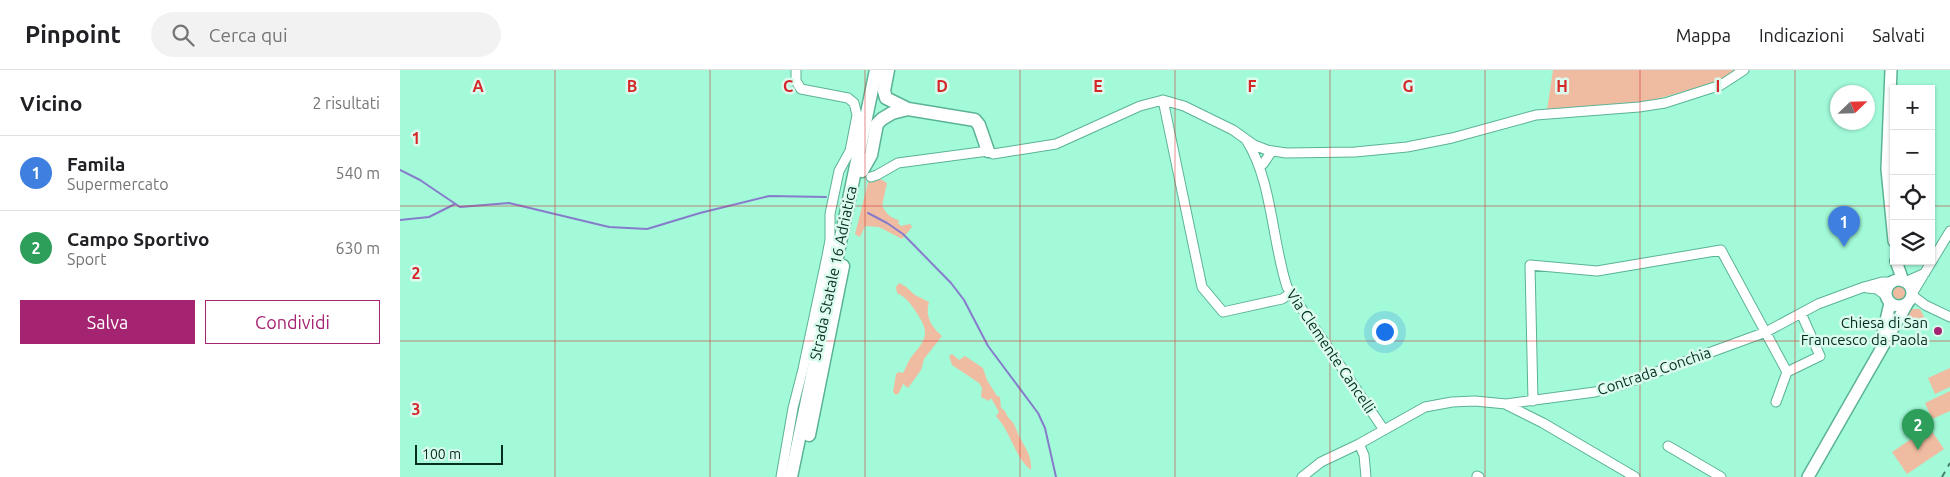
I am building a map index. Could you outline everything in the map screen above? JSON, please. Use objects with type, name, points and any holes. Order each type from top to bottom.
[{"type":"highway","name":"Strada Statale 16 Adriatica","points":[[791,477],[876,70]]},
{"type":"highway","name":"Strada Statale 16 Adriatica","points":[[800,477],[866,174],[883,70]]},
{"type":"highway","points":[[888,70],[884,95],[893,103],[908,109],[975,120],[992,156]]},
{"type":"highway","points":[[866,174],[877,124],[892,113],[908,109]]},
{"type":"main road","points":[[1891,70],[1887,169],[1892,220]]},
{"type":"main road","points":[[1896,265],[1899,282]]},
{"type":"main road","points":[[1810,477],[1816,462],[1910,299],[1911,287],[1899,282]]},
{"type":"main road","points":[[1873,364],[1883,337],[1888,288],[1899,282]]},
{"type":"main road","points":[[1888,299],[1896,306],[1910,299]]},
{"type":"street","points":[[781,477],[792,408],[803,369],[829,248],[830,214],[850,150],[857,115],[854,104],[848,98],[801,89],[796,81],[796,70]]},
{"type":"street","points":[[866,174],[877,176],[898,163],[992,156],[1056,144],[1140,106],[1163,100],[1184,106],[1233,130],[1246,140],[1265,149],[1286,153],[1355,152],[1452,138],[1536,116],[1656,105],[1721,85],[1744,70]]},
{"type":"street","points":[[1163,100],[1202,287],[1223,312],[1282,299],[1291,293]]},
{"type":"street","name":"Via Clemente Cancelli","points":[[1246,140],[1259,162],[1281,270],[1291,293],[1384,430]]},
{"type":"street","points":[[1259,162],[1265,149]]},
{"type":"street","points":[[1950,231],[1910,299],[1950,317]]},
{"type":"street","points":[[1533,401],[1530,265],[1597,272],[1721,250],[1787,372]]},
{"type":"street","name":"Contrada Conchia","points":[[1302,477],[1321,462],[1425,407],[1452,402],[1475,401],[1506,404],[1595,392],[1620,385],[1766,332],[1818,304],[1864,287],[1882,282],[1899,282],[1925,273]]},
{"type":"street","points":[[1864,287],[1877,290],[1888,299]]},
{"type":"street","points":[[1776,402],[1787,372],[1820,356],[1800,313]]},
{"type":"street","points":[[1506,404],[1635,477]]},
{"type":"street","points":[[1358,444],[1364,455],[1366,477]]},
{"type":"street","points":[[1668,446],[1721,477]]},
{"type":"shaded area","points":[[1553,70],[1737,70],[1717,82],[1639,104],[1547,110]]},
{"type":"shaded area","points":[[877,177],[887,183],[882,206],[891,217],[899,220],[898,223],[901,226],[910,224],[912,227],[902,239],[879,227],[865,226],[860,237],[855,234],[869,179]]},
{"type":"shaded area","points":[[899,283],[915,295],[929,302],[928,317],[942,336],[924,359],[921,370],[908,388],[903,384],[896,395],[893,392],[896,374],[899,372],[903,373],[924,340],[925,335],[923,325],[914,309],[906,299],[897,293],[896,287]]},
{"type":"shaded area","points":[[1900,285],[1906,288],[1909,294],[1906,300],[1900,303],[1894,300],[1891,294],[1894,288]]},
{"type":"shaded area","points":[[1910,309],[1920,309],[1924,317],[1922,327],[1912,329],[1903,322]]},
{"type":"shaded area","points":[[952,354],[959,360],[965,356],[983,368],[987,380],[997,396],[1000,397],[1001,408],[1014,424],[1028,452],[1031,470],[1021,459],[1006,430],[996,416],[999,412],[991,398],[989,401],[981,397],[982,388],[979,383],[952,365],[949,356]]},
{"type":"shaded area","points":[[1950,368],[1950,387],[1935,394],[1928,378]]},
{"type":"shaded area","points":[[1950,391],[1950,411],[1932,419],[1925,403]]},
{"type":"shaded area","points":[[1929,427],[1944,449],[1907,474],[1892,452]]},
{"type":"waterway","points":[[400,170],[420,180],[460,207],[509,203],[609,227],[647,229],[700,213],[769,196],[826,197]]},
{"type":"waterway","points":[[400,220],[429,217],[455,204]]},
{"type":"waterway","points":[[868,213],[903,234],[951,283],[964,300],[988,346],[1038,413],[1045,428],[1056,477]]},
{"type":"railway","points":[[1942,477],[1950,463]]},
{"type":"place","name":"Famila","points":[[1844,247]]},
{"type":"place","name":"Chiesa di San Francesco da Paola","points":[[1938,331]]},
{"type":"place","name":"Campo Sportivo","points":[[1918,450]]}]
